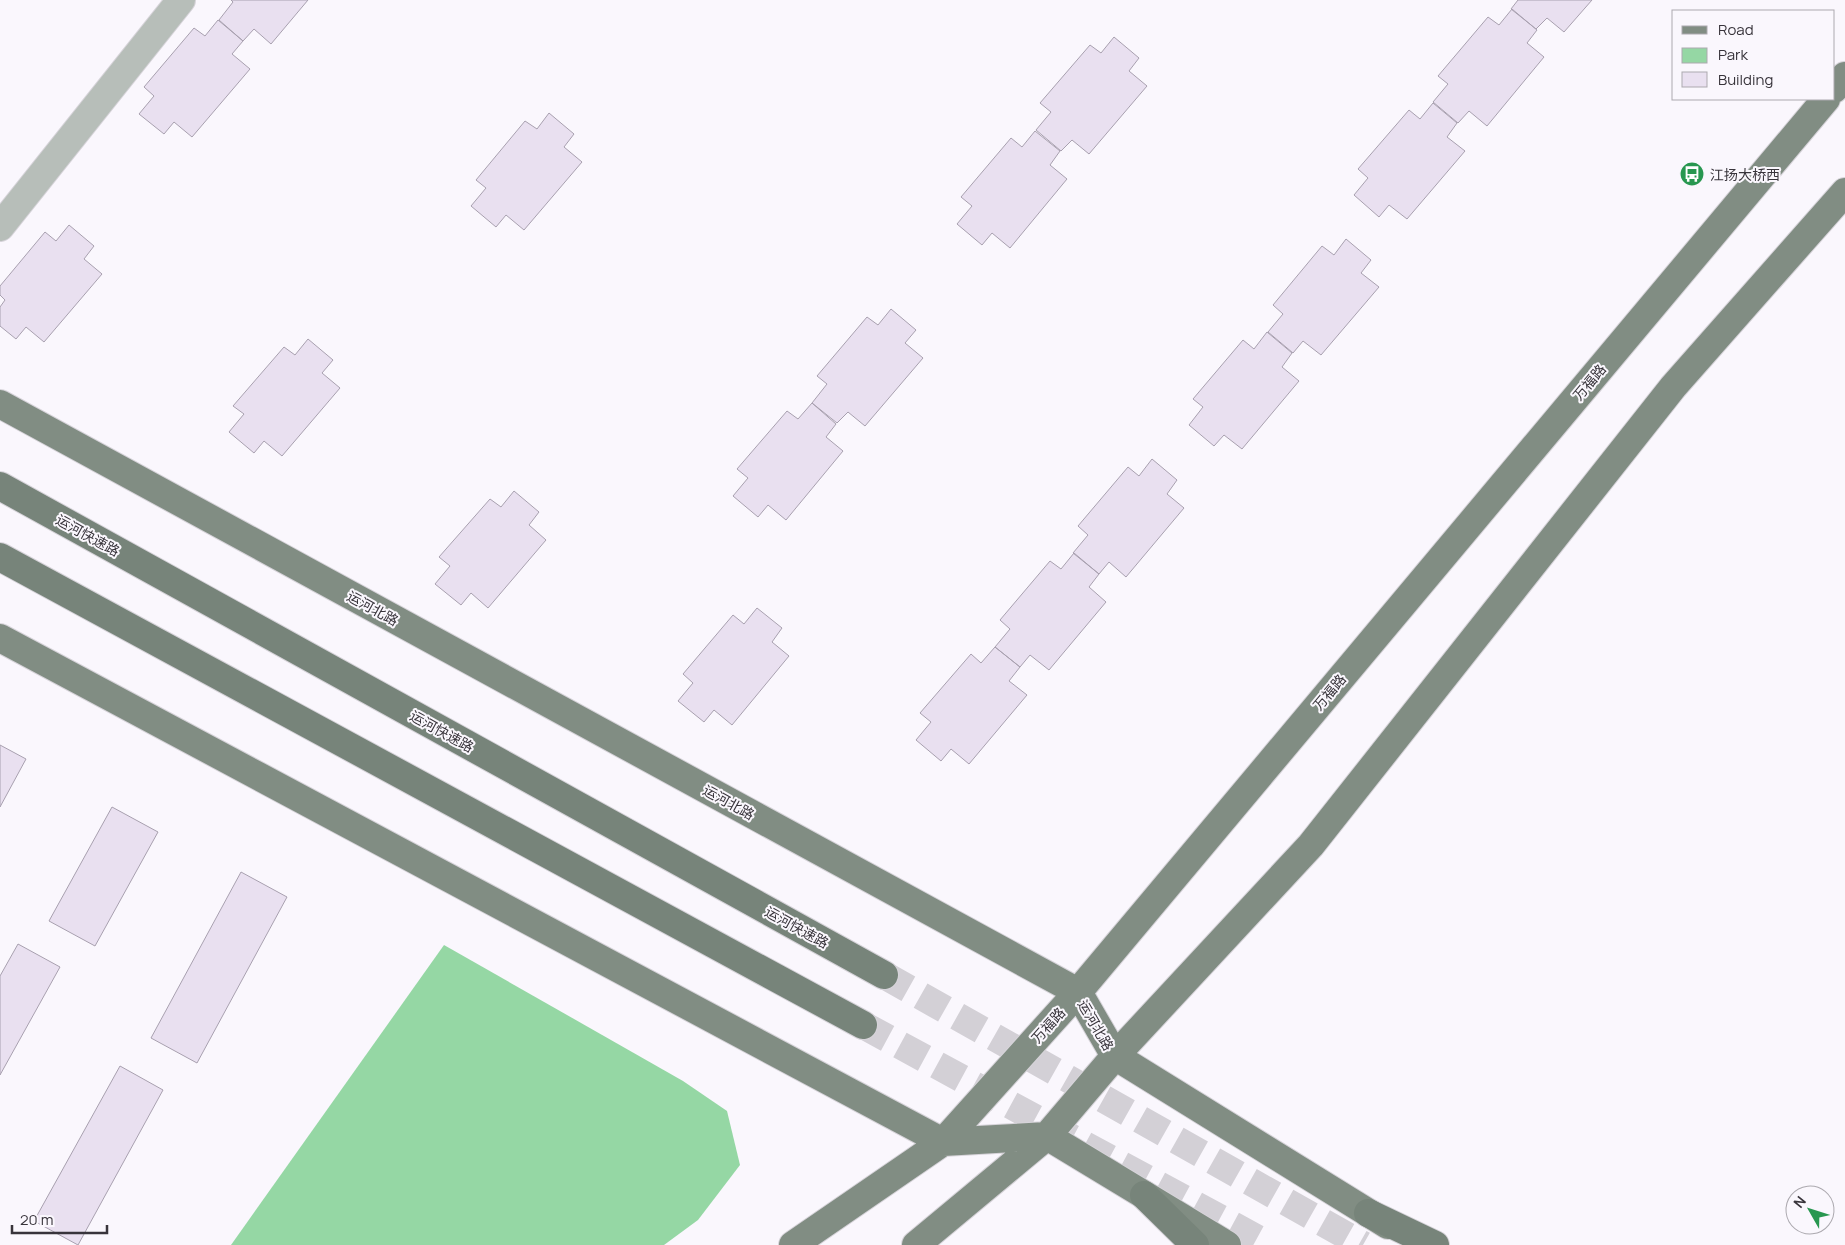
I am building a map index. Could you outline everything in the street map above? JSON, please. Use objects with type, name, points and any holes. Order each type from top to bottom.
[{"type":"highway","name":"运河快速路","points":[[0,486],[884,975]]},
{"type":"highway","points":[[0,557],[863,1025]]},
{"type":"highway","points":[[1144,1195],[1195,1245]]},
{"type":"highway","points":[[1368,1213],[1434,1245]]},
{"type":"main road","points":[[1835,89],[1845,76]]},
{"type":"main road","name":"万福路","points":[[793,1245],[943,1142],[1078,992],[1825,100]]},
{"type":"main road","points":[[916,1245],[1047,1136],[1114,1056],[1311,845],[1673,387],[1845,192]]},
{"type":"main road","name":"运河北路","points":[[0,404],[1078,992],[1114,1056],[1420,1245]]},
{"type":"main road","points":[[0,638],[943,1142],[1047,1136],[1227,1245]]},
{"type":"street","points":[[0,227],[180,0]]},
{"type":"green space","points":[[444,945],[683,1081],[727,1111],[740,1165],[698,1220],[664,1245],[231,1245]]},
{"type":"building","points":[[231,0],[308,0],[271,44],[254,29],[243,41],[219,20],[233,2]]},
{"type":"building","points":[[1518,0],[1592,0],[1564,32],[1547,18],[1536,29],[1511,9]]},
{"type":"building","points":[[1512,9],[1537,30],[1527,43],[1544,57],[1487,126],[1469,111],[1458,123],[1433,102],[1448,84],[1438,76],[1488,17],[1499,25]]},
{"type":"building","points":[[218,20],[243,41],[232,54],[250,69],[192,137],[174,122],[164,134],[139,114],[154,96],[144,87],[194,28],[205,36]]},
{"type":"building","points":[[1114,37],[1139,58],[1129,71],[1147,86],[1089,154],[1072,140],[1061,151],[1036,130],[1051,112],[1040,103],[1090,45],[1101,53]]},
{"type":"building","points":[[1433,103],[1457,123],[1447,137],[1465,151],[1407,219],[1389,205],[1379,217],[1354,195],[1368,178],[1358,169],[1409,110],[1420,119]]},
{"type":"building","points":[[549,113],[574,134],[564,147],[582,162],[524,230],[506,215],[496,227],[471,206],[486,188],[476,180],[525,121],[537,129]]},
{"type":"building","points":[[1035,131],[1060,151],[1050,165],[1067,179],[1010,248],[992,233],[982,245],[957,224],[972,206],[961,197],[1011,138],[1022,147]]},
{"type":"building","points":[[69,225],[94,246],[84,259],[102,274],[44,342],[26,327],[16,339],[0,326],[0,307],[5,300],[0,295],[0,286],[45,232],[56,241]]},
{"type":"building","points":[[1346,239],[1371,260],[1361,273],[1379,287],[1321,355],[1303,341],[1293,353],[1268,332],[1283,314],[1273,305],[1322,246],[1334,255]]},
{"type":"building","points":[[891,309],[916,330],[905,343],[923,358],[865,426],[848,412],[837,423],[812,403],[827,384],[817,376],[867,317],[878,325]]},
{"type":"building","points":[[1267,332],[1292,353],[1282,367],[1299,381],[1242,449],[1224,435],[1214,446],[1189,425],[1203,407],[1193,399],[1243,340],[1254,349]]},
{"type":"building","points":[[308,339],[333,360],[322,373],[340,388],[282,456],[264,441],[254,453],[229,432],[244,414],[233,406],[284,347],[295,355]]},
{"type":"building","points":[[812,403],[836,424],[826,437],[843,451],[786,520],[768,505],[758,517],[733,496],[748,478],[737,469],[787,411],[798,419]]},
{"type":"building","points":[[1152,459],[1177,480],[1167,494],[1184,508],[1126,577],[1109,562],[1099,574],[1073,553],[1088,535],[1078,526],[1128,467],[1139,476]]},
{"type":"building","points":[[514,491],[539,512],[529,525],[546,540],[488,608],[471,593],[461,605],[435,584],[450,566],[439,557],[490,499],[501,507]]},
{"type":"building","points":[[1074,553],[1099,574],[1089,587],[1106,602],[1049,670],[1030,655],[1020,667],[995,647],[1010,629],[1000,620],[1050,561],[1061,569]]},
{"type":"building","points":[[757,608],[782,628],[772,642],[789,656],[732,725],[714,710],[704,722],[678,701],[693,683],[683,674],[733,615],[744,624]]},
{"type":"building","points":[[995,647],[1020,667],[1009,681],[1027,695],[969,764],[951,749],[941,761],[916,740],[931,722],[920,713],[971,654],[981,663]]},
{"type":"building","points":[[0,745],[26,759],[0,807]]},
{"type":"building","points":[[112,807],[158,832],[95,946],[49,921]]},
{"type":"building","points":[[241,872],[287,897],[197,1063],[151,1038]]},
{"type":"building","points":[[18,944],[60,967],[0,1075],[0,976]]},
{"type":"building","points":[[120,1066],[163,1090],[78,1245],[34,1221]]},
{"type":"tunnel","points":[[884,975],[1363,1245]]},
{"type":"tunnel","points":[[863,1025],[1269,1245]]},
{"type":"place","name":"江扬大桥西","points":[[1692,174]]}]
